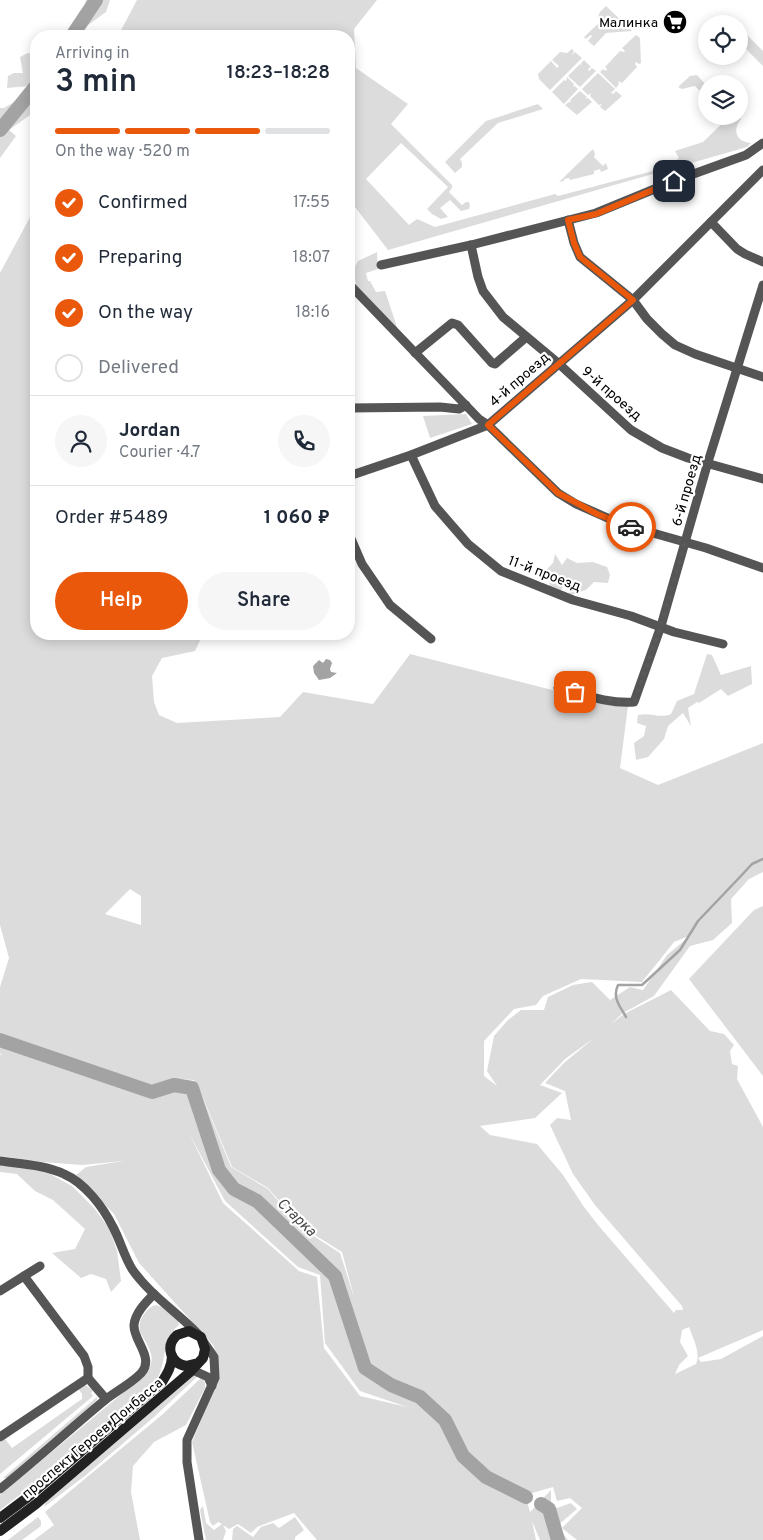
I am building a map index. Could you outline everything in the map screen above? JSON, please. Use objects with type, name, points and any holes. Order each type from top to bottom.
[{"type":"street","points":[[381,265],[472,245],[596,214],[674,181],[746,155],[763,142]]},
{"type":"street","name":"4-й проезд","points":[[355,474],[411,455],[488,425],[633,300],[763,170]]},
{"type":"street","points":[[568,220],[580,257],[633,300],[647,319],[675,344],[695,354],[763,377]]},
{"type":"street","points":[[711,222],[737,249],[763,262]]},
{"type":"street","name":"9-й проезд","points":[[472,245],[478,277],[483,291],[503,317],[558,363],[631,430],[662,448],[688,458],[708,462],[763,479]]},
{"type":"street","name":"6-й проезд","points":[[558,688],[611,701],[622,703],[634,702],[661,626],[708,462],[763,284]]},
{"type":"street","points":[[355,290],[479,419],[488,425],[558,493],[576,504],[621,524],[685,542],[763,568]]},
{"type":"street","points":[[415,353],[452,324],[458,325],[495,364],[524,339]]},
{"type":"street","points":[[355,408],[440,407],[455,409],[466,405]]},
{"type":"street","name":"11-й проезд","points":[[411,455],[435,506],[468,544],[501,572],[573,600],[661,626],[674,632],[723,644]]},
{"type":"street","points":[[355,548],[362,564],[390,605],[431,639]]},
{"type":"street","points":[[0,1161],[50,1169],[76,1181],[104,1211],[113,1226],[132,1269],[154,1294],[182,1318],[200,1337],[214,1357],[215,1378],[187,1440],[187,1462],[199,1540]]},
{"type":"street","points":[[0,1291],[40,1266]]},
{"type":"street","points":[[24,1276],[84,1356],[88,1367],[88,1378],[106,1399]]},
{"type":"street","points":[[1,1486],[106,1399],[142,1372],[145,1364],[144,1352],[136,1335],[134,1324],[140,1310],[154,1294]]},
{"type":"street","points":[[180,1333],[183,1326],[182,1318]]},
{"type":"street","points":[[191,1366],[205,1352],[200,1337],[189,1331],[174,1337],[170,1349],[172,1356],[177,1363],[191,1366],[208,1377],[212,1386]]},
{"type":"street","name":"проспект Героев Донбасса","points":[[0,1518],[28,1497],[162,1382],[172,1362],[172,1356]]},
{"type":"street","name":"проспект Героев Донбасса","points":[[0,1531],[36,1504],[191,1366]]},
{"type":"street","points":[[0,1437],[88,1378]]},
{"type":"shaded area","points":[[86,0],[110,0],[106,12],[80,30]]},
{"type":"shaded area","points":[[137,0],[377,0],[354,30],[121,30]]},
{"type":"shaded area","points":[[606,6],[632,31],[606,33],[594,46],[588,41],[591,35],[586,39],[584,37],[600,22],[602,23],[598,17]]},
{"type":"shaded area","points":[[636,35],[640,38],[641,63],[636,62],[637,67],[622,83],[618,81],[619,84],[616,88],[600,72],[603,69],[606,71],[605,67],[620,51],[625,51],[622,48]]},
{"type":"shaded area","points":[[748,36],[763,51],[763,66],[748,51]]},
{"type":"shaded area","points":[[355,48],[356,68],[408,104],[391,124],[452,185],[449,192],[462,205],[469,202],[470,205],[469,209],[461,211],[450,200],[440,208],[448,217],[441,219],[432,214],[427,209],[448,187],[401,143],[366,179],[409,225],[417,219],[435,227],[555,194],[558,196],[668,167],[679,158],[675,151],[703,142],[721,125],[738,125],[736,131],[739,138],[751,143],[747,147],[388,250],[355,207]]},
{"type":"shaded area","points":[[572,49],[574,51],[572,55],[575,52],[582,58],[550,90],[539,79],[538,74],[551,61],[557,68],[559,66],[552,60],[560,52],[567,53]]},
{"type":"shaded area","points":[[30,54],[30,87],[7,88],[8,76],[14,73],[23,73],[20,57]]},
{"type":"shaded area","points":[[584,60],[591,67],[588,69],[589,71],[592,68],[596,71],[580,87],[568,76],[580,64],[582,65],[581,63]]},
{"type":"shaded area","points":[[598,73],[615,89],[611,93],[613,94],[616,91],[622,96],[605,111],[600,107],[602,104],[599,105],[590,96],[591,93],[588,95],[582,89]]},
{"type":"shaded area","points":[[690,76],[698,76],[698,89],[695,86],[682,89],[678,87]]},
{"type":"shaded area","points":[[567,77],[574,84],[573,87],[575,86],[578,89],[564,104],[552,92],[564,80],[566,81]]},
{"type":"shaded area","points":[[580,91],[587,97],[585,99],[588,98],[592,102],[577,115],[565,105],[571,102],[570,100]]},
{"type":"shaded area","points":[[14,102],[23,108],[30,105],[30,115],[9,130],[16,136],[0,158],[0,108],[4,108]]},
{"type":"shaded area","points":[[538,104],[543,109],[498,123],[460,159],[462,167],[455,173],[445,162],[486,121]]},
{"type":"shaded area","points":[[593,149],[594,157],[603,166],[606,163],[608,169],[601,172],[600,169],[594,171],[594,174],[570,180],[569,178],[564,179],[564,181],[559,182]]},
{"type":"shaded area","points":[[30,217],[30,640],[200,640],[195,651],[162,658],[152,676],[154,702],[159,715],[177,723],[280,717],[303,692],[373,704],[410,654],[600,702],[628,706],[620,768],[658,785],[763,743],[763,872],[749,879],[731,899],[732,923],[713,940],[690,946],[654,996],[623,1013],[610,1025],[624,1014],[671,990],[710,1031],[724,1034],[734,1045],[730,1051],[732,1064],[738,1066],[737,1079],[763,1127],[763,1330],[698,1358],[701,1362],[721,1359],[763,1336],[763,1540],[577,1540],[562,1528],[582,1508],[570,1498],[557,1501],[553,1487],[532,1493],[526,1490],[527,1492],[522,1499],[527,1502],[530,1512],[551,1490],[551,1505],[557,1508],[571,1503],[577,1509],[557,1526],[568,1540],[540,1540],[532,1521],[536,1540],[317,1540],[294,1513],[257,1527],[251,1533],[238,1524],[229,1529],[223,1525],[226,1531],[223,1540],[206,1540],[200,1510],[203,1506],[206,1523],[214,1530],[222,1524],[218,1522],[213,1526],[210,1522],[192,1442],[219,1377],[214,1346],[139,1263],[114,1214],[76,1175],[86,1167],[123,1161],[82,1165],[0,1156],[0,1054],[3,1056],[0,1053],[0,987],[9,958],[0,925],[0,273]],"holes":[[[130,889],[141,896],[141,925],[105,914]],[[691,935],[667,955],[643,990],[630,987],[610,1000],[592,982],[573,985],[548,997],[544,1010],[521,1010],[508,1020],[494,1036],[487,1071],[497,1086],[484,1076],[484,1041],[514,1009],[536,1005],[543,996],[581,979],[642,982],[674,942]],[[594,1038],[564,1063],[545,1083],[565,1091],[571,1120],[557,1118],[550,1125],[573,1174],[595,1205],[682,1306],[683,1310],[676,1310],[674,1313],[598,1225],[563,1175],[537,1144],[490,1135],[480,1126],[535,1118],[562,1093],[540,1085],[565,1059]],[[177,1079],[194,1080],[204,1100],[232,1167],[268,1188],[302,1227],[342,1252],[355,1300],[340,1253],[301,1228],[268,1189],[231,1167],[204,1101],[193,1081]],[[189,1133],[225,1201],[298,1267],[320,1275],[325,1343],[360,1391],[407,1407],[360,1396],[324,1348],[317,1277],[299,1271],[223,1203]],[[689,1327],[698,1355],[696,1364],[675,1374],[679,1365],[688,1356],[680,1342],[682,1330]]]},
{"type":"shaded area","points":[[377,252],[378,269],[366,273],[368,281],[370,281],[376,292],[385,291],[398,330],[357,289],[355,266],[358,261]]},
{"type":"shaded area","points":[[466,414],[472,424],[430,438],[423,416]]},
{"type":"shaded area","points":[[555,554],[562,565],[567,558],[577,563],[593,562],[607,567],[610,575],[608,583],[594,582],[586,590],[570,595],[564,584],[561,591],[550,587],[547,569],[553,563]]},
{"type":"shaded area","points":[[707,654],[712,655],[721,675],[751,666],[752,684],[728,696],[721,689],[699,703],[697,702],[688,708],[691,726],[683,713],[668,726],[664,739],[648,757],[636,760],[634,743],[644,736],[646,726],[637,723],[638,715],[663,716],[671,714],[677,701],[694,694]]},
{"type":"shaded area","points":[[326,659],[332,663],[331,672],[337,673],[330,678],[319,680],[314,673],[313,666],[319,660],[323,663]]},
{"type":"shaded area","points":[[763,906],[763,1076],[689,979],[754,910]]},
{"type":"shaded area","points":[[0,1165],[22,1167],[50,1174],[72,1186],[94,1208],[109,1228],[117,1251],[121,1281],[111,1292],[106,1279],[91,1274],[81,1278],[52,1253],[75,1249],[85,1229],[53,1200],[35,1191],[17,1174],[0,1172]]},
{"type":"shaded area","points":[[156,1305],[164,1308],[178,1319],[179,1325],[169,1337],[157,1379],[38,1481],[0,1510],[0,1495],[147,1373],[152,1357],[139,1325],[144,1314]]},
{"type":"shaded area","points":[[193,1375],[199,1375],[154,1417],[86,1475],[44,1507],[46,1501]]},
{"type":"shaded area","points":[[202,1377],[205,1388],[186,1425],[154,1442],[133,1466],[131,1492],[140,1540],[34,1540],[54,1525],[45,1512],[163,1414]]},
{"type":"shaded area","points":[[85,1385],[93,1390],[91,1393],[93,1396],[0,1474],[0,1442],[5,1439],[12,1448],[82,1399],[82,1394],[78,1388]]},
{"type":"shaded area","points":[[97,1397],[97,1400],[91,1406],[8,1478],[3,1478]]},
{"type":"shaded area","points":[[38,1517],[41,1521],[41,1526],[22,1540],[8,1540]]},
{"type":"shaded area","points":[[295,1517],[304,1530],[295,1537],[295,1540],[232,1540],[233,1529],[237,1526],[253,1537],[261,1527],[273,1523],[279,1528]]},
{"type":"waterway","name":"Старка","points":[[76,30],[96,0]]},
{"type":"waterway","name":"Старка","points":[[0,130],[30,93]]},
{"type":"waterway","points":[[626,1017],[616,998],[618,985],[642,985],[680,950],[698,921],[752,864],[763,859]]},
{"type":"waterway","name":"Старка","points":[[0,1040],[152,1092],[174,1085],[192,1088],[219,1170],[234,1189],[257,1201],[335,1276],[365,1368],[391,1385],[420,1397],[445,1420],[463,1456],[486,1477],[526,1497]]},
{"type":"waterway","name":"Старка","points":[[541,1504],[549,1509],[558,1540]]},
{"type":"way so far","points":[[575,692],[622,703],[634,702],[661,626],[685,542],[631,527]]},
{"type":"place","name":"Малинка","points":[[675,22]]},
{"type":"route","points":[[631,527],[597,514],[558,493],[488,425],[633,300],[580,257],[568,220],[596,214],[674,181]]}]
